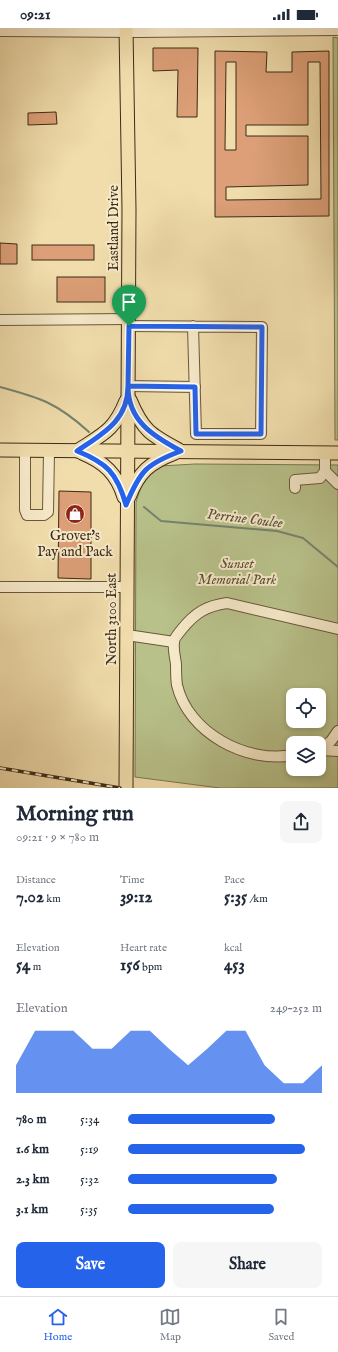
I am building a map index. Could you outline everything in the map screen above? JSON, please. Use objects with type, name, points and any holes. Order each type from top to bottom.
[{"type":"main road","name":"Eastland Drive","points":[[126,30],[129,209],[128,451]]},
{"type":"main road","points":[[77,451],[111,428],[119,417],[128,390]]},
{"type":"main road","points":[[128,390],[144,428],[156,438],[181,451]]},
{"type":"main road","points":[[0,450],[331,453]]},
{"type":"main road","points":[[77,451],[93,458],[110,470],[117,478],[126,505]]},
{"type":"main road","name":"North 3100 East","points":[[126,788],[126,505],[128,451]]},
{"type":"main road","points":[[126,505],[140,474],[164,457],[181,451]]},
{"type":"street","points":[[0,31],[338,30]]},
{"type":"street","points":[[0,320],[262,327],[261,434],[196,434],[193,326]]},
{"type":"street","points":[[128,390],[195,387]]},
{"type":"street","points":[[25,450],[25,510],[27,515],[44,515],[48,512],[49,451]]},
{"type":"street","points":[[295,488],[295,480],[320,478],[325,471],[331,453]]},
{"type":"street","points":[[325,471],[338,484]]},
{"type":"street","points":[[0,587],[127,587]]},
{"type":"street","points":[[286,756],[252,753],[229,745],[202,727],[186,706],[177,685],[174,642],[179,633],[200,611],[213,605],[228,603],[247,606],[280,616],[338,629]]},
{"type":"street","points":[[127,635],[174,642]]},
{"type":"street","points":[[326,745],[331,741],[338,731]]},
{"type":"street","points":[[326,750],[338,751]]},
{"type":"green space","points":[[333,37],[338,38],[338,440],[335,440]]},
{"type":"green space","name":"Sunset Memorial Park","points":[[195,464],[338,465],[338,788],[220,788],[135,777],[136,502],[143,481],[160,466]]},
{"type":"building","points":[[153,48],[198,48],[197,117],[177,117],[178,70],[153,71]]},
{"type":"building","points":[[215,51],[267,52],[266,72],[292,72],[292,52],[329,51],[329,216],[215,217]],"holes":[[[226,62],[236,62],[236,150],[225,150]],[[308,62],[320,62],[321,199],[226,200],[226,187],[308,185],[308,136],[246,136],[246,125],[308,125]]]},
{"type":"building","points":[[56,112],[57,124],[28,125],[28,113]]},
{"type":"building","points":[[0,243],[17,244],[17,264],[0,264]]},
{"type":"building","points":[[32,245],[94,245],[94,260],[32,260]]},
{"type":"building","points":[[57,277],[105,277],[105,302],[57,302]]},
{"type":"building","points":[[59,491],[91,492],[91,579],[58,578]]},
{"type":"waterway","name":"Perrine Coulee","points":[[0,387],[38,398],[58,408],[89,432]]},
{"type":"waterway","name":"Perrine Coulee","points":[[144,507],[161,521],[277,531],[303,538],[338,567]]},
{"type":"railway","points":[[0,768],[120,788]]},
{"type":"place","name":"Grover's Pay and Pack","points":[[75,514]]},
{"type":"route","points":[[129,326],[128,386],[128,394],[119,417],[111,428],[77,451],[103,463],[110,470],[117,478],[126,505],[140,474],[164,457],[181,451],[156,438],[144,428],[135,412],[128,394],[128,386],[195,387],[196,434],[261,434],[262,327],[129,326]]}]
